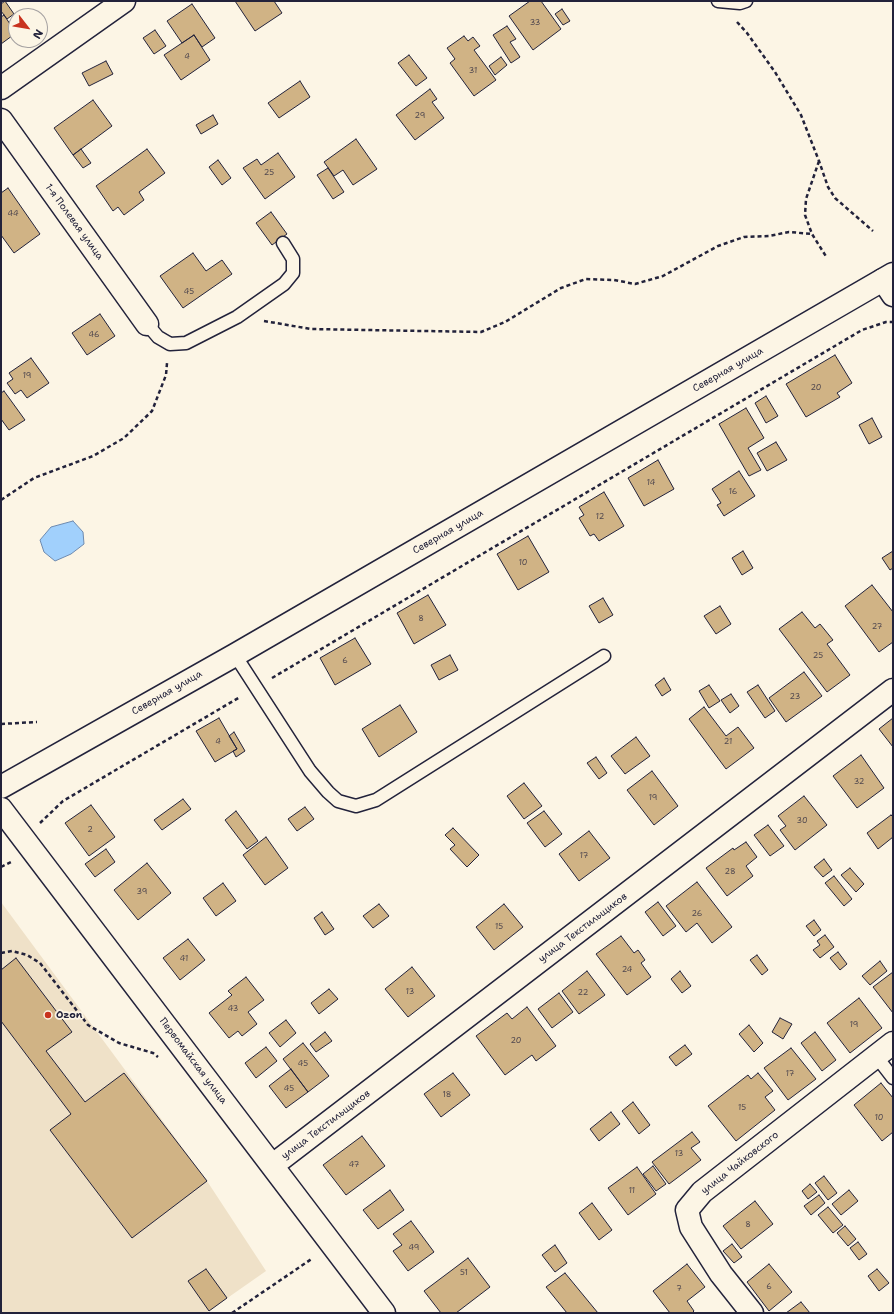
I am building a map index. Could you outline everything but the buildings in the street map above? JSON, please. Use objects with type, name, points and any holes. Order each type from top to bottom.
[{"type":"street","points":[[1,88],[124,1]]},
{"type":"street","name":"1-я Полевая улица","points":[[1,120],[148,324]]},
{"type":"street","name":"Северная улица","points":[[1,787],[890,283]]},
{"type":"street","name":"улица Текстильщиков","points":[[273,1165],[893,690]]},
{"type":"street","name":"Первомайская улица","points":[[1,808],[384,1313]]},
{"type":"street","name":"улица Чайковского","points":[[752,1313],[721,1274],[691,1227],[686,1210],[702,1192],[893,1043]]},
{"type":"lane","points":[[718,1],[740,3],[746,1]]},
{"type":"lane","points":[[148,324],[158,337],[170,344],[186,343],[237,317],[284,284],[293,273],[293,259],[283,243]]},
{"type":"lane","points":[[235,655],[310,771],[338,801],[356,806],[376,800],[604,656]]},
{"type":"lane","points":[[876,1056],[893,1078]]},
{"type":"path","points":[[732,17],[747,33],[779,78],[801,115],[828,187],[835,198],[873,231]]},
{"type":"path","points":[[819,160],[806,199],[805,215],[812,234],[827,258]]},
{"type":"path","points":[[237,317],[311,329],[481,332],[506,322],[561,288],[586,279],[614,280],[635,284],[663,276],[718,246],[744,237],[769,236],[789,232],[812,234]]},
{"type":"path","points":[[40,823],[63,801],[862,330],[886,322],[893,322]]},
{"type":"path","points":[[1,500],[34,478],[93,456],[124,438],[152,411],[166,375],[170,344]]},
{"type":"path","points":[[1,724],[37,722]]},
{"type":"path","points":[[1,867],[16,858]]},
{"type":"path","points":[[1,953],[12,951],[27,955],[40,962],[88,1024],[119,1043],[153,1053],[158,1058]]},
{"type":"path","points":[[232,1313],[319,1254]]},
{"type":"shaded area","points":[[1,902],[207,1181],[266,1271],[206,1313],[1,1313]]},
{"type":"water","points":[[73,521],[83,532],[84,544],[71,554],[55,561],[44,552],[40,540],[51,527]]},
{"type":"place","name":"Ozon","points":[[48,1015]]}]
